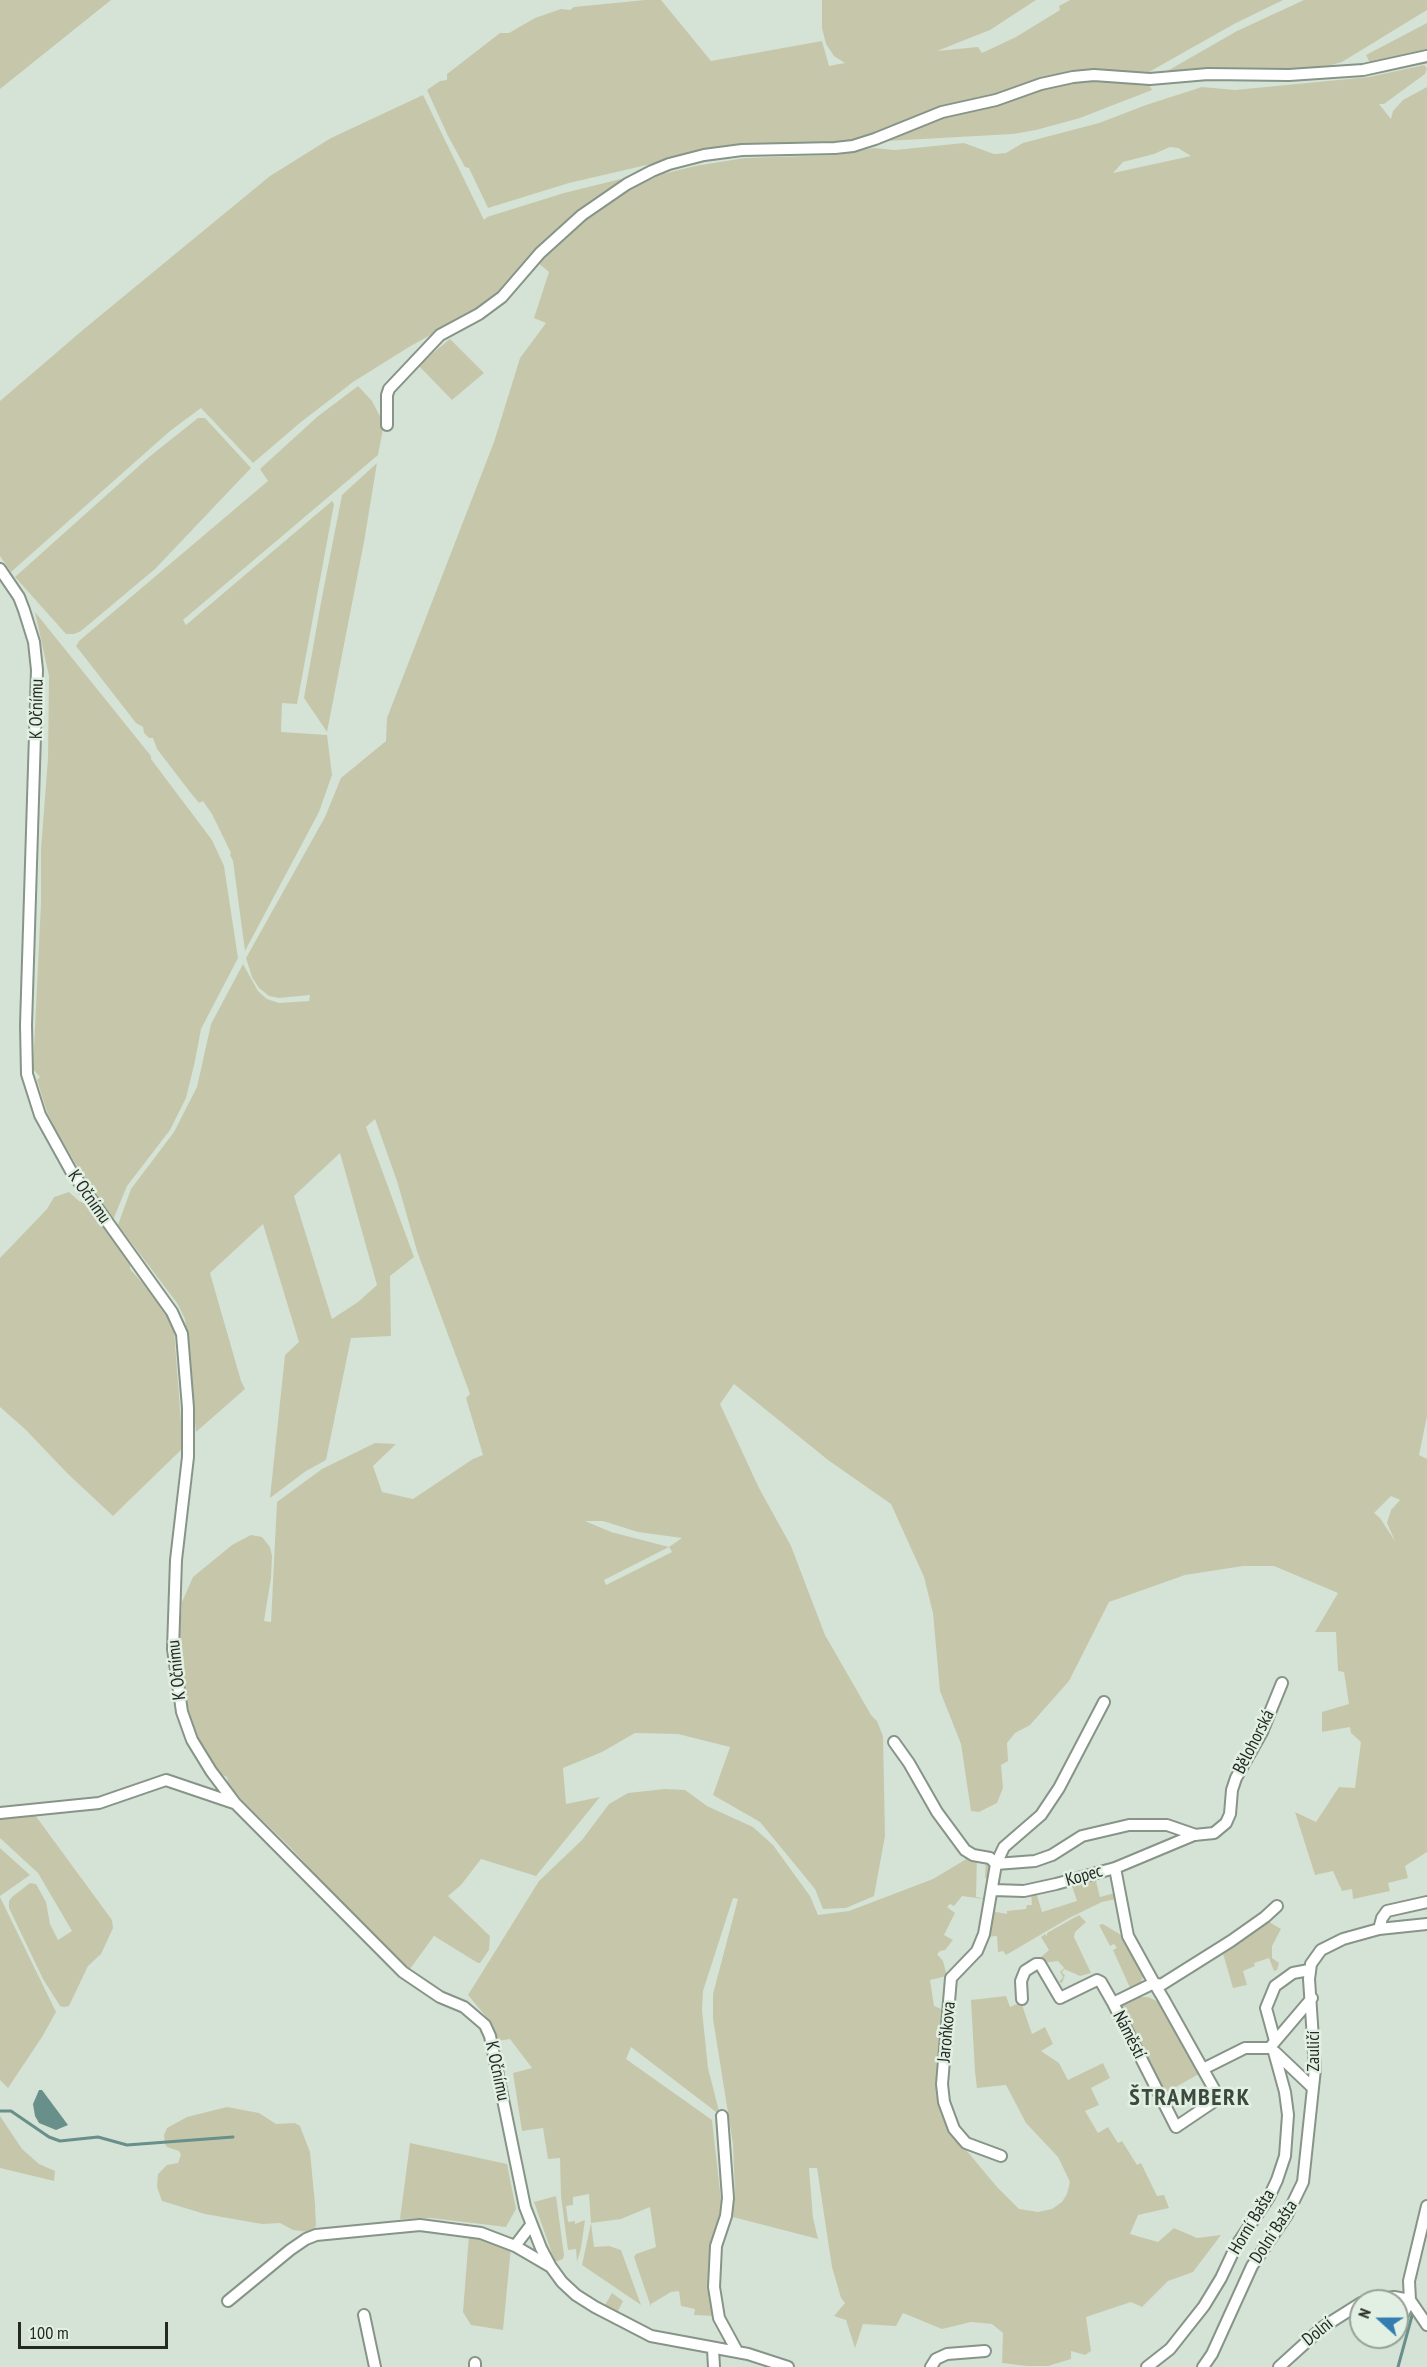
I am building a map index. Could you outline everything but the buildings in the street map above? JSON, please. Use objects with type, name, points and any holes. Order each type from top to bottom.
[{"type":"street","points":[[387,425],[389,389],[427,347],[440,335],[479,314],[502,297],[540,253],[590,209],[644,175],[669,164],[732,151],[853,146],[942,112],[996,100],[1041,84],[1073,77],[1094,75],[1150,79],[1208,74],[1289,75],[1363,70],[1427,56]]},
{"type":"street","name":"K Očnímu","points":[[0,569],[19,597],[24,610],[34,642],[37,670],[26,1025],[27,1074],[40,1115],[71,1171],[172,1312],[182,1334],[189,1408],[188,1457],[176,1560],[173,1649],[174,1670],[182,1712],[192,1740],[235,1803],[403,1972],[440,1997],[464,2007],[485,2025],[490,2036],[519,2188],[531,2225],[551,2267],[576,2295],[633,2329],[671,2342],[737,2351],[788,2367]]},
{"type":"street","name":"Bělohorská","points":[[1214,1833],[1226,1823],[1230,1814],[1232,1790],[1236,1778],[1262,1732],[1282,1683]]},
{"type":"street","points":[[993,1890],[996,1864],[1004,1847],[1041,1815],[1059,1788],[1104,1702]]},
{"type":"street","name":"Kopec","points":[[894,1742],[937,1812],[965,1850],[973,1855],[990,1858],[996,1864],[1035,1861],[1052,1855],[1082,1836],[1129,1825],[1167,1825],[1196,1835]]},
{"type":"street","name":"K Očnímu","points":[[0,1813],[99,1803],[166,1780],[235,1803]]},
{"type":"street","name":"Kopec","points":[[993,1890],[1024,1891],[1115,1868],[1196,1835],[1214,1833]]},
{"type":"street","name":"Náměstí","points":[[1115,1868],[1128,1936],[1154,1983],[1220,2098],[1176,2127],[1113,2004],[1154,1983],[1161,1985],[1231,1941],[1277,1906]]},
{"type":"street","name":"Jaroňkova","points":[[993,1890],[987,1924],[977,1951],[951,1978],[942,2084],[944,2102],[954,2130],[966,2143],[1001,2156]]},
{"type":"street","points":[[1379,1929],[1387,1911],[1427,1902]]},
{"type":"street","points":[[1309,1970],[1316,1955],[1327,1946],[1343,1939],[1379,1929],[1427,1924]]},
{"type":"street","points":[[1022,1999],[1021,1981],[1025,1971],[1040,1964],[1060,1998],[1096,1980],[1101,1982],[1113,2004]]},
{"type":"street","name":"Zauličí","points":[[1309,1970],[1316,2056],[1313,2088]]},
{"type":"street","name":"Horní Bašta","points":[[1148,2367],[1170,2349],[1204,2306],[1221,2278],[1236,2246],[1269,2197],[1276,2180],[1285,2156],[1288,2115],[1266,2008],[1275,1986],[1293,1973],[1309,1970]]},
{"type":"street","name":"Zauličí","points":[[1312,1998],[1273,2047],[1313,2088]]},
{"type":"street","points":[[1203,2069],[1245,2048],[1273,2047]]},
{"type":"street","name":"Dolní Bašta","points":[[1203,2367],[1212,2354],[1252,2266],[1287,2215],[1299,2193],[1306,2169],[1313,2088]]},
{"type":"street","points":[[722,2116],[728,2198],[726,2216],[716,2246],[714,2287],[719,2318],[737,2351]]},
{"type":"street","points":[[1427,2206],[1409,2281],[1410,2300],[1427,2325]]},
{"type":"street","name":"K Očnímu","points":[[228,2301],[290,2250],[316,2235],[420,2225],[481,2233],[515,2246],[551,2267]]},
{"type":"street","points":[[515,2246],[531,2225]]},
{"type":"street","name":"Dolní","points":[[1278,2367],[1323,2327],[1349,2311]]},
{"type":"street","points":[[364,2315],[375,2367]]},
{"type":"street","points":[[713,2349],[714,2367]]},
{"type":"street","points":[[932,2367],[936,2359],[947,2354],[985,2351]]},
{"type":"green space","points":[[0,0],[111,0],[0,89]]},
{"type":"green space","points":[[661,0],[711,61],[822,41],[829,66],[845,63],[834,56],[826,44],[822,28],[822,0],[1036,0],[990,30],[937,51],[978,47],[982,53],[1016,37],[1060,10],[1059,6],[1070,0],[1283,0],[1234,24],[1149,72],[1089,69],[1011,89],[845,144],[707,151],[569,183],[488,208],[469,168],[465,167],[448,136],[427,90],[440,81],[447,80],[447,74],[500,33],[509,33],[535,18],[561,9],[570,10],[574,7]]},
{"type":"green space","points":[[1304,0],[1427,0],[1427,10],[1342,62],[1317,69],[1162,74],[1237,31]]},
{"type":"green space","points":[[1427,23],[1427,53],[1371,65],[1366,55]]},
{"type":"green space","points":[[1424,65],[1427,68],[1425,74],[1384,104],[1379,104],[1391,119],[1393,111],[1403,100],[1427,87],[1427,1416],[1419,1455],[1427,1459],[1427,1852],[1405,1866],[1408,1878],[1388,1883],[1390,1891],[1353,1899],[1352,1889],[1342,1891],[1333,1871],[1315,1875],[1295,1812],[1316,1822],[1339,1787],[1355,1788],[1361,1742],[1351,1733],[1350,1727],[1322,1732],[1322,1712],[1349,1704],[1344,1672],[1338,1671],[1336,1632],[1315,1632],[1338,1593],[1274,1566],[1243,1566],[1185,1575],[1109,1602],[1069,1681],[1030,1725],[1015,1733],[1007,1743],[1008,1761],[1001,1765],[1003,1788],[997,1803],[979,1812],[971,1811],[961,1744],[940,1691],[933,1613],[924,1577],[891,1504],[828,1460],[734,1384],[720,1404],[759,1488],[791,1546],[825,1635],[871,1715],[877,1721],[883,1736],[885,1836],[874,1896],[846,1908],[823,1909],[815,1889],[760,1822],[713,1795],[730,1747],[678,1734],[635,1733],[602,1752],[563,1768],[566,1804],[600,1797],[536,1876],[481,1859],[461,1885],[448,1896],[490,1936],[489,1950],[480,1963],[434,1936],[410,1969],[406,1967],[359,1922],[292,1849],[242,1800],[228,1783],[227,1777],[216,1768],[197,1737],[192,1723],[186,1701],[179,1649],[182,1602],[193,1577],[232,1545],[251,1535],[262,1537],[270,1547],[271,1578],[264,1621],[271,1622],[277,1502],[322,1469],[375,1443],[396,1444],[373,1466],[382,1492],[413,1499],[473,1459],[483,1455],[466,1398],[470,1394],[417,1251],[397,1181],[375,1119],[366,1127],[414,1257],[390,1276],[391,1336],[351,1338],[326,1460],[306,1471],[270,1498],[285,1355],[299,1342],[263,1224],[210,1273],[245,1389],[196,1432],[185,1319],[177,1303],[118,1225],[131,1189],[174,1132],[197,1087],[211,1024],[243,964],[258,991],[267,999],[279,1003],[309,1001],[310,995],[279,998],[269,996],[259,988],[252,977],[246,958],[325,817],[341,778],[386,741],[387,718],[494,442],[520,358],[546,323],[534,318],[549,272],[537,262],[566,234],[626,191],[663,174],[695,166],[745,158],[837,155],[874,148],[895,150],[964,143],[994,154],[1006,153],[1023,143],[1099,123],[1202,87],[1235,90],[1369,77]],"holes":[[[1170,147],[1178,148],[1191,156],[1113,173],[1123,162],[1154,154]],[[340,1153],[377,1285],[358,1302],[332,1319],[294,1196]],[[1391,1496],[1400,1500],[1391,1510],[1387,1523],[1395,1541],[1380,1518],[1374,1513]],[[585,1521],[603,1521],[638,1532],[682,1538],[669,1547],[611,1532]],[[669,1547],[672,1552],[606,1585],[604,1580]]]},
{"type":"green space","points":[[1094,79],[1148,83],[1152,90],[1080,118],[1036,130],[1013,134],[886,141],[886,139],[942,116],[1003,104],[1051,86]]},
{"type":"green space","points":[[423,95],[484,220],[487,217],[564,193],[621,179],[622,183],[496,298],[409,347],[353,382],[253,463],[201,408],[170,431],[11,572],[0,556],[0,401],[270,176],[331,138]]},
{"type":"green space","points":[[450,339],[484,373],[452,400],[418,365]]},
{"type":"green space","points":[[358,386],[372,401],[384,424],[378,455],[183,620],[186,625],[332,501],[334,504],[297,704],[282,703],[281,732],[327,735],[332,775],[319,812],[245,951],[233,861],[212,814],[203,801],[199,803],[190,792],[157,749],[153,738],[149,738],[144,733],[143,727],[136,723],[76,646],[79,641],[268,481],[260,469],[317,417]]},
{"type":"green space","points":[[198,418],[205,418],[251,468],[155,569],[81,631],[66,634],[15,577],[149,457]]},
{"type":"green space","points":[[377,463],[327,732],[304,698],[322,597],[342,495]]},
{"type":"green space","points":[[35,612],[151,756],[212,840],[224,866],[238,958],[201,1029],[186,1098],[170,1130],[127,1186],[113,1220],[95,1197],[56,1130],[47,1112],[37,1080],[40,1077],[33,1069],[41,903],[41,849],[48,758],[49,676]]},
{"type":"green space","points":[[69,1192],[79,1201],[90,1206],[130,1261],[130,1269],[166,1309],[174,1330],[183,1448],[113,1516],[0,1407],[0,1258],[47,1209],[54,1197]]},
{"type":"green space","points":[[665,1789],[685,1790],[707,1806],[753,1827],[773,1845],[810,1896],[818,1915],[849,1911],[933,1879],[973,1855],[977,1856],[976,1897],[987,1899],[989,1879],[985,1878],[986,1857],[994,1861],[991,1900],[962,1896],[954,1906],[950,1904],[947,1907],[955,1913],[944,1935],[953,1940],[945,1950],[937,1954],[943,1961],[947,1976],[930,1980],[934,2006],[946,2011],[940,2068],[951,2132],[997,2187],[1019,2209],[1038,2212],[1052,2209],[1062,2202],[1067,2194],[1070,2182],[1058,2157],[1026,2123],[1006,2085],[977,2088],[971,2000],[1006,1996],[1010,2007],[1021,2002],[1032,2034],[1045,2027],[1053,2044],[1041,2051],[1059,2063],[1068,2080],[1103,2063],[1110,2078],[1091,2088],[1099,2105],[1085,2111],[1098,2133],[1108,2127],[1118,2143],[1122,2141],[1137,2165],[1141,2163],[1157,2196],[1164,2195],[1169,2208],[1138,2215],[1130,2234],[1158,2242],[1174,2228],[1197,2238],[1221,2235],[1193,2272],[1168,2281],[1142,2307],[1131,2302],[1086,2317],[1091,2351],[1085,2355],[1071,2351],[1071,2359],[1048,2366],[1002,2363],[1003,2333],[992,2324],[971,2322],[942,2329],[903,2313],[896,2326],[863,2324],[855,2348],[846,2320],[834,2316],[845,2303],[841,2298],[832,2267],[817,2168],[809,2168],[813,2218],[818,2239],[729,2216],[735,2196],[733,2144],[713,2019],[713,1994],[738,1899],[733,1898],[703,1991],[702,2010],[708,2068],[720,2115],[631,2047],[626,2059],[712,2120],[722,2209],[711,2248],[709,2289],[714,2316],[694,2315],[695,2309],[681,2306],[679,2291],[671,2292],[651,2304],[651,2307],[634,2257],[636,2254],[656,2247],[650,2207],[621,2219],[591,2223],[589,2194],[573,2197],[573,2205],[566,2206],[568,2222],[575,2221],[575,2224],[585,2220],[577,2262],[576,2249],[568,2250],[561,2196],[560,2158],[548,2159],[543,2128],[522,2131],[513,2073],[532,2068],[510,2039],[498,2041],[493,2025],[468,1995],[539,1881],[582,1840],[609,1804],[628,1793]]},
{"type":"green space","points":[[35,1815],[112,1920],[113,1928],[101,1954],[88,1966],[69,2006],[64,2007],[60,2006],[43,1979],[9,1908],[9,1901],[12,1897],[30,1883],[36,1884],[46,1902],[50,1924],[58,1940],[72,1931],[38,1873],[0,1838],[0,1817]]},
{"type":"green space","points":[[0,1848],[30,1875],[0,1896]]},
{"type":"green space","points":[[1095,1877],[1100,1897],[1115,1893],[1116,1899],[1102,1902],[1069,1918],[1006,1955],[1003,1951],[998,1952],[997,1936],[985,1937],[991,1911],[1007,1914],[1007,1911],[1026,1909],[1027,1905],[1032,1905],[1031,1894],[1036,1892],[1042,1912],[1077,1901],[1071,1883]]},
{"type":"green space","points":[[0,1897],[56,2012],[8,2088],[0,2080]]},
{"type":"green space","points":[[1079,1915],[1086,1922],[1075,1932],[1074,1937],[1091,1973],[1080,1976],[1064,1969],[1062,1973],[1065,1975],[1062,1983],[1059,1982],[1063,1977],[1060,1972],[1064,1968],[1058,1961],[1042,1963],[1040,1958],[1049,1950],[1041,1937],[1045,1934],[1047,1936],[1047,1933]]},
{"type":"green space","points":[[1266,1920],[1281,1929],[1272,1946],[1272,1958],[1279,1963],[1277,1970],[1274,1971],[1269,1958],[1254,1963],[1255,1966],[1243,1971],[1247,1985],[1233,1988],[1222,1950]]},
{"type":"green space","points":[[1103,1924],[1121,1935],[1143,1976],[1141,1982],[1131,1990],[1113,1950],[1117,1948],[1114,1944],[1110,1946],[1099,1925]]},
{"type":"green space","points":[[1136,1997],[1148,1997],[1157,2001],[1199,2074],[1165,2093],[1122,2009],[1123,2004]]},
{"type":"green space","points":[[227,2107],[259,2113],[276,2124],[295,2123],[300,2126],[310,2152],[315,2204],[316,2226],[314,2229],[308,2232],[293,2230],[280,2223],[262,2224],[205,2214],[162,2201],[157,2187],[158,2174],[167,2165],[178,2163],[181,2155],[179,2151],[165,2144],[164,2135],[167,2128],[187,2117]]},
{"type":"green space","points":[[0,2116],[22,2149],[39,2164],[55,2171],[54,2181],[0,2168]]},
{"type":"green space","points":[[410,2143],[507,2164],[516,2209],[506,2227],[431,2218],[400,2219]]},
{"type":"green space","points":[[556,2196],[564,2255],[563,2259],[555,2262],[534,2202]]},
{"type":"green space","points":[[591,2223],[594,2247],[609,2246],[621,2250],[641,2305],[582,2265]]},
{"type":"green space","points":[[469,2235],[511,2247],[503,2330],[471,2325],[463,2312]]},
{"type":"green space","points":[[612,2293],[623,2301],[618,2311],[605,2305]]},
{"type":"water","points":[[39,2090],[42,2090],[68,2125],[56,2130],[39,2123],[33,2104]]},
{"type":"waterway","points":[[0,2111],[11,2111],[49,2137],[60,2141],[98,2137],[127,2145],[233,2137]]},
{"type":"waterway","points":[[1398,2367],[1413,2312]]},
{"type":"district","name":"ŠTRAMBERK","points":[[1190,2098]]}]
